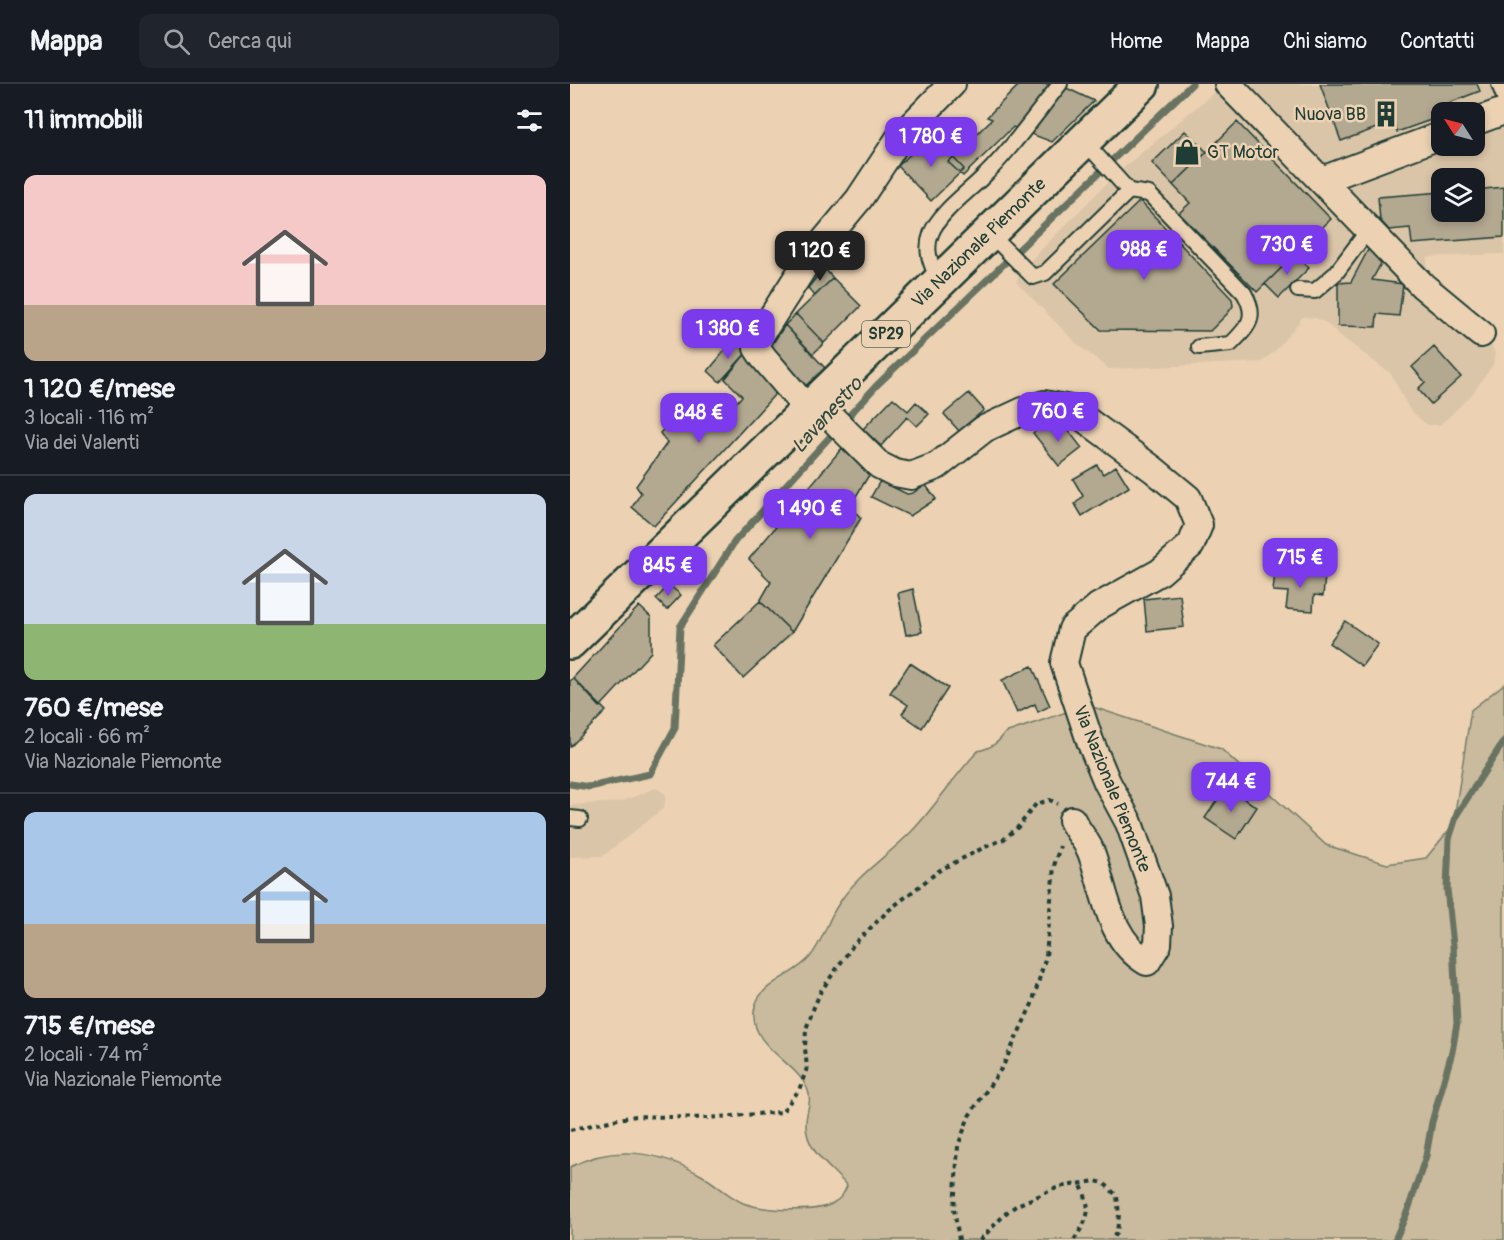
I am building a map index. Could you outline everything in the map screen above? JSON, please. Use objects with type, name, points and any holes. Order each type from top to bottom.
[{"type":"main road","name":"Via Nazionale Piemonte","points":[[570,642],[1142,84]]},
{"type":"street","points":[[812,406],[763,357],[757,348],[759,337],[809,259],[859,199],[900,137],[952,84]]},
{"type":"street","points":[[1231,87],[1423,286],[1481,334]]},
{"type":"street","points":[[1485,118],[1504,111]]},
{"type":"street","points":[[1322,180],[1431,139]]},
{"type":"street","name":"Via Nazionale Piemonte","points":[[812,406],[879,465],[895,473],[911,476],[937,466],[984,429],[1044,404],[1071,409],[1188,498],[1199,525],[1191,545],[1160,572],[1099,606],[1072,629],[1064,663],[1090,741],[1107,782],[1128,823],[1155,896],[1159,926],[1158,944],[1147,962],[1133,953],[1117,933],[1090,849],[1072,820]]},
{"type":"lane","points":[[939,282],[927,253],[931,233],[943,215],[987,174],[1016,141],[1060,84]]},
{"type":"lane","points":[[1499,84],[1504,97]]},
{"type":"lane","points":[[1084,141],[1130,190],[1149,194],[1244,293],[1250,304],[1252,316],[1242,333],[1231,344],[1199,347]]},
{"type":"lane","points":[[989,233],[1033,276],[1045,273],[1130,190]]},
{"type":"lane","points":[[1298,290],[1315,291],[1336,273],[1369,229]]},
{"type":"path","points":[[570,1130],[636,1116],[707,1118],[782,1112],[800,1090],[807,1068],[806,1029],[814,1007],[821,991],[854,944],[889,910],[940,870],[1004,839],[1018,827],[1036,804],[1050,800],[1063,808],[1072,820],[1061,843],[1054,866],[1046,956],[1032,1004],[1003,1066],[969,1116],[958,1146],[954,1209],[959,1240]]},
{"type":"path","points":[[980,1240],[996,1222],[1017,1205],[1059,1187],[1095,1180],[1104,1183],[1117,1196],[1119,1215],[1117,1232],[1111,1240]]},
{"type":"path","points":[[1074,1240],[1085,1222],[1089,1203],[1080,1183]]},
{"type":"shaded area","points":[[1228,84],[1504,84],[1504,254],[1427,257],[1427,273],[1485,328],[1495,353],[1493,365],[1473,393],[1439,425],[1427,425],[1409,409],[1391,374],[1326,323],[1315,318],[1303,317],[1277,349],[1262,362],[1109,369],[1077,344],[1016,282],[1023,268],[1115,175],[1211,95]]},
{"type":"shaded area","points":[[1504,684],[1504,1240],[570,1240],[570,1167],[603,1155],[636,1153],[669,1160],[701,1175],[743,1203],[762,1208],[814,1209],[840,1198],[847,1186],[820,1158],[807,1133],[809,1092],[801,1078],[759,1035],[755,1024],[756,1002],[768,987],[795,970],[810,957],[845,894],[912,831],[978,751],[994,745],[1005,733],[1087,705],[1221,749],[1326,845],[1387,864],[1426,858],[1453,825],[1471,710]]},
{"type":"shaded area","points":[[656,788],[666,794],[664,808],[603,856],[570,857],[570,805],[620,802]]},
{"type":"building","points":[[1020,84],[1058,84],[1094,101],[1052,142],[1013,127],[963,176],[948,162],[992,119],[987,117]]},
{"type":"building","name":"Nuova BB","points":[[1320,84],[1477,84],[1480,91],[1451,102],[1431,102],[1431,120],[1397,132],[1393,122],[1341,141]]},
{"type":"building","points":[[1237,122],[1331,219],[1257,292],[1179,213],[1190,203],[1173,185]]},
{"type":"building","points":[[1185,131],[1207,152],[1173,185],[1152,163]]},
{"type":"building","points":[[931,134],[964,169],[931,201],[898,166]]},
{"type":"building","points":[[1504,187],[1504,237],[1412,244],[1410,228],[1389,230],[1380,220],[1378,197],[1431,193],[1431,222],[1485,222],[1485,189]]},
{"type":"building","points":[[1140,201],[1232,299],[1233,306],[1210,331],[1101,330],[1054,284]]},
{"type":"building","points":[[1369,248],[1385,256],[1372,280],[1403,284],[1399,316],[1377,314],[1376,327],[1338,326],[1338,283],[1351,282]]},
{"type":"building","points":[[1296,254],[1309,268],[1279,298],[1265,284]]},
{"type":"building","points":[[824,268],[833,278],[815,296],[808,288]]},
{"type":"building","points":[[833,278],[861,306],[824,343],[796,314]]},
{"type":"building","points":[[796,314],[824,343],[813,354],[785,325]]},
{"type":"building","points":[[785,325],[825,368],[800,391],[769,349]]},
{"type":"building","points":[[737,336],[747,352],[720,382],[708,371]]},
{"type":"building","points":[[1434,347],[1461,377],[1431,404],[1418,389],[1425,382],[1412,367]]},
{"type":"building","points":[[747,352],[749,360],[777,392],[654,526],[632,507],[641,493],[636,486],[667,443],[660,433],[671,421],[678,428],[697,409],[716,425],[742,396],[725,379]]},
{"type":"building","points":[[969,393],[984,410],[959,431],[944,414]]},
{"type":"building","points":[[893,398],[908,411],[916,402],[929,414],[917,426],[907,417],[881,446],[863,429]]},
{"type":"building","points":[[1046,423],[1054,434],[1065,426],[1082,448],[1059,466],[1033,433]]},
{"type":"building","points":[[842,448],[869,475],[850,506],[861,518],[792,632],[760,601],[771,582],[749,559]]},
{"type":"building","points":[[1097,465],[1103,474],[1116,466],[1129,487],[1082,516],[1075,504],[1083,496],[1073,479]]},
{"type":"building","points":[[880,481],[907,494],[913,493],[925,484],[936,499],[910,516],[871,497]]},
{"type":"building","points":[[1275,572],[1325,576],[1323,596],[1314,595],[1313,611],[1286,609],[1288,592],[1273,591]]},
{"type":"building","points":[[669,585],[681,595],[667,610],[656,599]]},
{"type":"building","points":[[913,589],[922,632],[906,635],[898,593]]},
{"type":"building","points":[[1180,595],[1184,627],[1147,631],[1144,599]]},
{"type":"building","points":[[760,601],[792,632],[743,678],[713,645]]},
{"type":"building","points":[[639,606],[651,617],[651,652],[600,707],[573,678]]},
{"type":"building","points":[[1345,621],[1378,644],[1362,666],[1329,643]]},
{"type":"building","points":[[910,663],[948,688],[922,728],[902,714],[908,705],[890,693]]},
{"type":"building","points":[[1032,666],[1050,706],[1038,712],[1035,704],[1017,713],[1002,680]]},
{"type":"building","points":[[573,678],[606,711],[570,747],[570,681]]},
{"type":"building","points":[[1226,787],[1257,807],[1236,839],[1205,818]]},
{"type":"waterway","name":"Lavanestro","points":[[570,784],[589,787],[650,774],[675,728],[680,627],[735,541],[877,385],[1192,84]]},
{"type":"waterway","points":[[1395,1240],[1408,1210],[1426,1156],[1432,1122],[1452,1052],[1457,1023],[1453,945],[1447,889],[1449,839],[1457,814],[1504,741]]},
{"type":"place","name":"Nuova BB","points":[[1386,114]]},
{"type":"place","name":"GT Motor","points":[[1187,152]]}]
